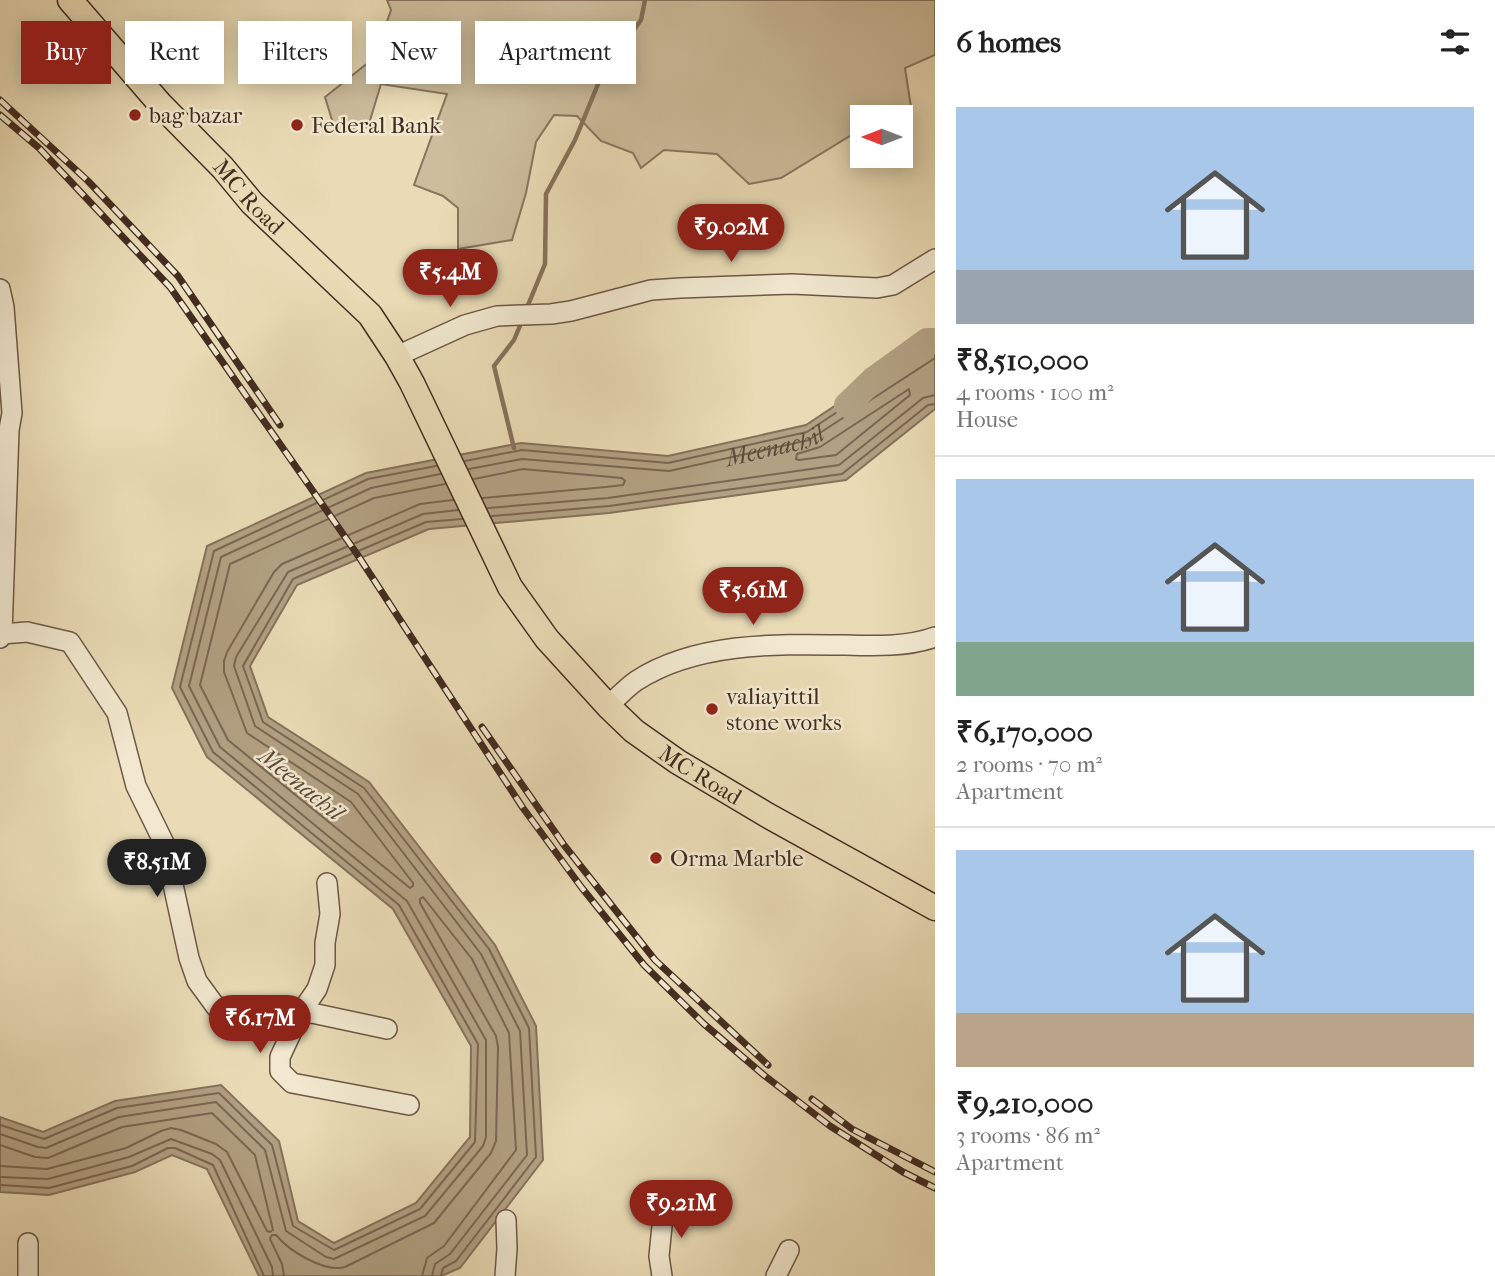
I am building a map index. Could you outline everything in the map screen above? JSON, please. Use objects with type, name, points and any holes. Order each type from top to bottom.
[{"type":"main road","name":"MC Road","points":[[71,0],[161,105],[223,168],[252,203],[370,315],[397,356],[510,587],[547,639],[608,706],[634,731],[678,762],[767,815],[935,908]]},
{"type":"street","points":[[397,356],[465,325],[497,316],[571,311],[651,290],[792,284],[877,288],[893,285],[935,259]]},
{"type":"street","points":[[1,295],[12,413],[5,430],[1,636],[27,632],[70,642],[117,713],[136,786],[164,843],[189,958],[197,981],[216,1007],[312,1013],[387,1029]]},
{"type":"street","points":[[608,706],[636,681],[683,658],[781,644],[867,645],[926,641],[935,637]]},
{"type":"street","points":[[327,883],[330,914],[325,943],[326,965],[317,989],[300,1014],[280,1057],[280,1071],[292,1083],[409,1105]]},
{"type":"street","points":[[662,1276],[659,1256],[664,1206]]},
{"type":"street","points":[[505,1276],[506,1220]]},
{"type":"street","points":[[28,1243],[28,1276]]},
{"type":"street","points":[[776,1276],[789,1250]]},
{"type":"shaded area","points":[[387,0],[935,0],[935,55],[905,68],[911,105],[850,105],[850,136],[781,178],[749,184],[717,154],[664,150],[641,168],[633,153],[601,141],[577,116],[554,115],[536,142],[526,193],[512,240],[458,249],[458,208],[443,196],[414,185],[447,94],[381,84],[461,84],[461,21],[387,21],[391,10]]},
{"type":"shaded area","points":[[366,64],[366,84],[381,84],[368,127],[335,130],[325,97],[341,84],[352,84],[352,76]]},
{"type":"water","points":[[935,339],[935,409],[846,480],[609,513],[429,529],[297,585],[250,666],[268,717],[369,782],[495,945],[536,1026],[543,1160],[460,1268],[441,1276],[259,1276],[207,1169],[172,1155],[135,1172],[49,1195],[0,1192],[0,1117],[43,1132],[115,1101],[221,1085],[279,1141],[298,1221],[334,1243],[416,1203],[470,1137],[471,1046],[393,909],[207,757],[172,688],[207,546],[366,473],[521,443],[668,456],[806,425]]},
{"type":"waterway","points":[[526,310],[545,264],[546,194],[575,140],[603,72],[641,20],[645,0]]},
{"type":"waterway","points":[[514,448],[494,366],[514,340],[522,321]]},
{"type":"waterway","name":"Meenachil","points":[[847,405],[873,380],[927,341],[935,341]]},
{"type":"railway","points":[[0,100],[88,181],[178,276],[280,425]]},
{"type":"railway","points":[[0,115],[39,148],[170,287],[357,554],[523,808],[582,888],[644,965],[704,1024],[830,1126],[903,1172],[935,1188]]},
{"type":"railway","points":[[482,727],[564,845],[655,960],[768,1065]]},
{"type":"railway","points":[[812,1099],[852,1129],[935,1172]]},
{"type":"place","name":"bag bazar","points":[[135,115]]},
{"type":"place","name":"Federal Bank","points":[[297,125]]},
{"type":"place","name":"valiayittil stone works","points":[[712,709]]},
{"type":"place","name":"Orma Marble","points":[[656,858]]}]
